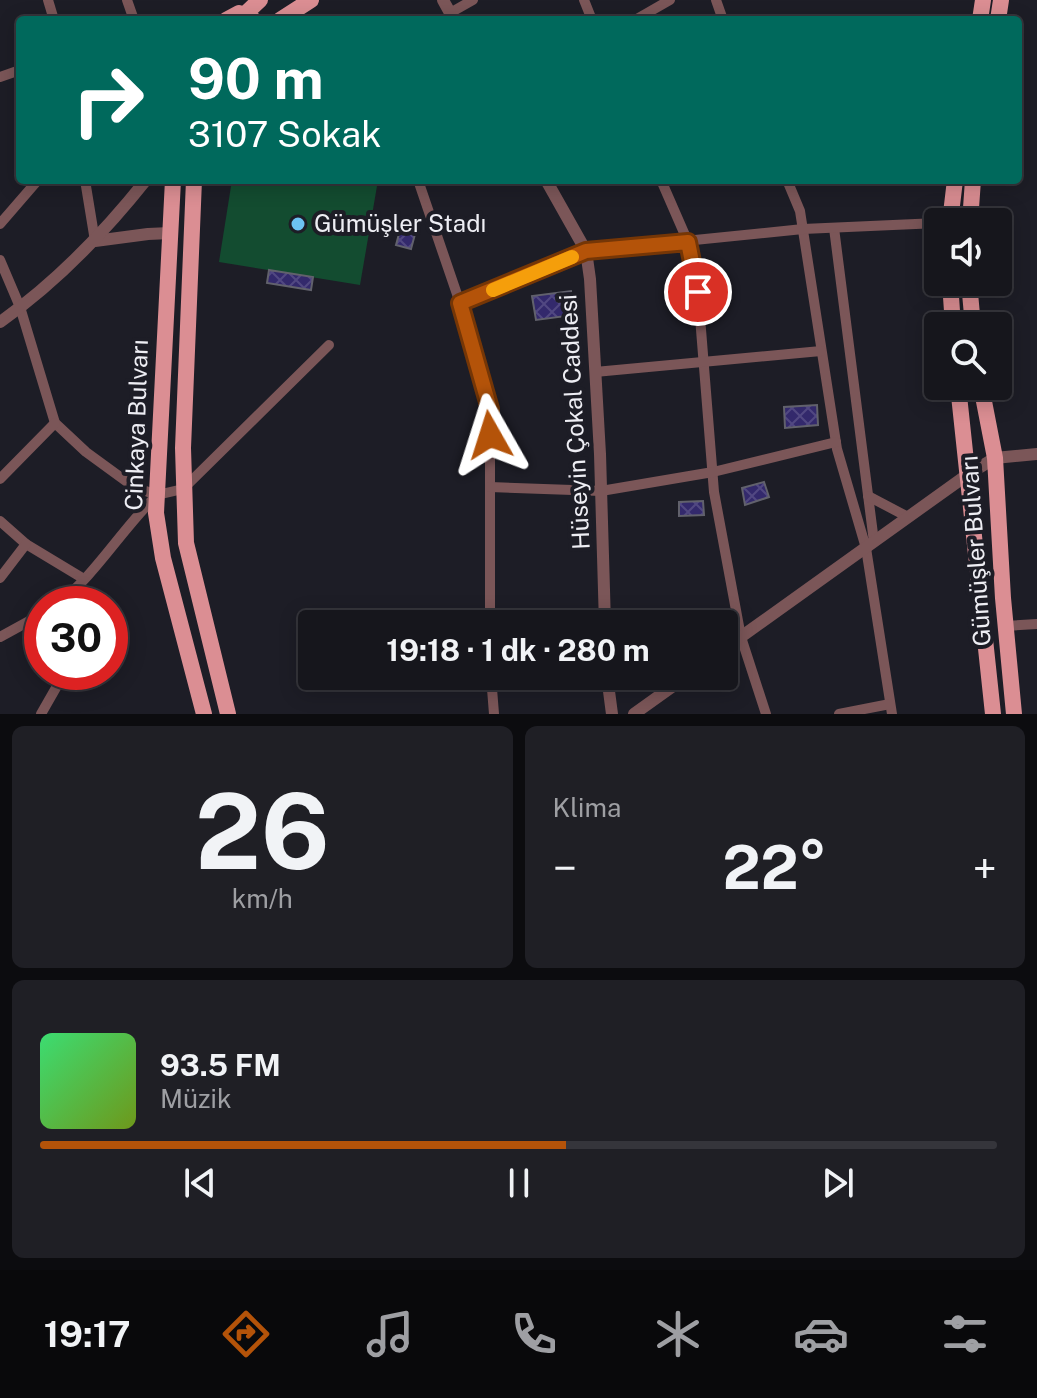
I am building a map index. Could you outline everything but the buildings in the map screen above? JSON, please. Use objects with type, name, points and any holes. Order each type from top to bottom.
[{"type":"main road","points":[[247,11],[260,0]]},
{"type":"main road","points":[[291,16],[311,0]]},
{"type":"main road","name":"Cinkaya Bulvarı","points":[[173,184],[156,513],[163,558],[204,714]]},
{"type":"main road","name":"Cinkaya Bulvarı","points":[[194,184],[183,489],[186,543],[228,714]]},
{"type":"main road","points":[[952,208],[955,184]]},
{"type":"main road","points":[[971,208],[973,184]]},
{"type":"main road","name":"Gümüşler Bulvarı","points":[[959,400],[993,714]]},
{"type":"main road","name":"Gümüşler Bulvarı","points":[[984,400],[995,458],[1014,714]]},
{"type":"street","points":[[453,16],[473,0]]},
{"type":"street","points":[[642,16],[670,0]]},
{"type":"street","points":[[0,224],[35,184]]},
{"type":"street","points":[[86,184],[95,241]]},
{"type":"street","points":[[0,322],[95,241],[143,184]]},
{"type":"street","points":[[419,184],[460,303],[490,409],[490,610]]},
{"type":"street","name":"Hüseyin Çokal Caddesi","points":[[548,184],[586,251],[595,372],[605,610]]},
{"type":"street","points":[[663,184],[688,242],[698,292],[713,472],[741,637],[766,714]]},
{"type":"street","points":[[789,184],[800,211],[836,442],[870,545]]},
{"type":"street","points":[[460,303],[586,251],[803,229],[924,224]]},
{"type":"street","points":[[834,228],[891,709],[839,714]]},
{"type":"street","points":[[95,241],[170,233]]},
{"type":"street","points":[[0,260],[20,307],[55,423],[86,452],[134,487],[157,495]]},
{"type":"street","points":[[77,586],[136,515],[157,495],[183,489],[329,345]]},
{"type":"street","points":[[595,372],[821,351]]},
{"type":"street","points":[[0,479],[55,423]]},
{"type":"street","points":[[490,487],[601,491],[713,472],[836,442]]},
{"type":"street","points":[[738,639],[967,475],[995,458],[1037,454]]},
{"type":"street","points":[[868,496],[908,517]]},
{"type":"street","points":[[0,521],[26,544],[84,579]]},
{"type":"street","points":[[0,578],[26,544]]},
{"type":"street","points":[[0,637],[24,624]]},
{"type":"street","points":[[1006,626],[1037,624]]},
{"type":"street","points":[[41,714],[55,690]]},
{"type":"street","points":[[492,690],[494,714]]},
{"type":"street","points":[[609,690],[612,714]]},
{"type":"street","points":[[634,714],[667,690]]},
{"type":"green space","name":"Gümüşler Stadı","points":[[231,184],[377,186],[360,285],[219,262]]},
{"type":"slow traffic","points":[[493,290],[572,257]]},
{"type":"place","name":"Gümüşler Stadı","points":[[298,224]]},
{"type":"route","points":[[490,435],[490,409],[460,303],[586,251],[688,242],[698,292]]}]
